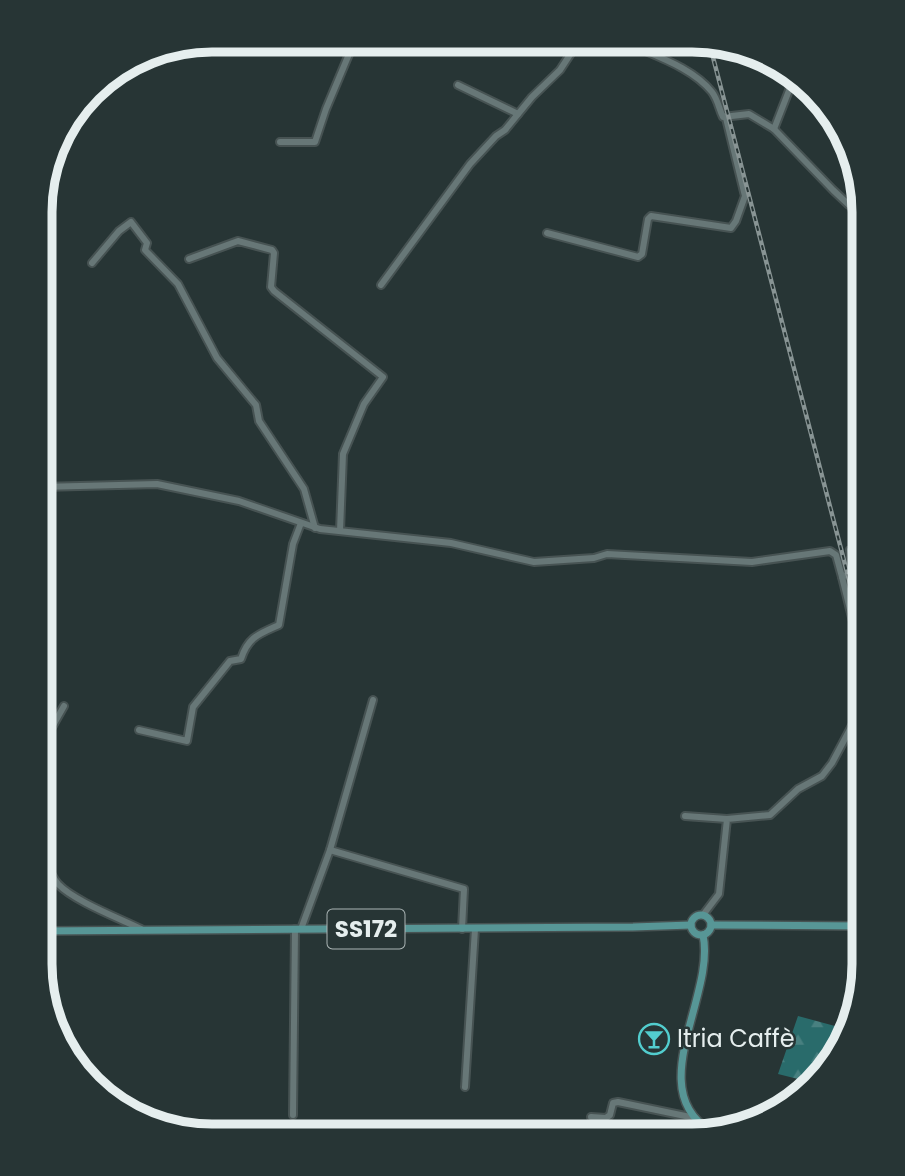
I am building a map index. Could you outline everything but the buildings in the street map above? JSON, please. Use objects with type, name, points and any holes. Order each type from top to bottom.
[{"type":"main road","points":[[703,915],[710,920],[709,932],[703,935],[694,933],[691,925],[693,918],[703,915]]},
{"type":"main road","name":"SS172","points":[[52,931],[691,925]]},
{"type":"main road","points":[[711,925],[852,926]]},
{"type":"main road","points":[[701,1123],[695,1118],[683,1096],[680,1075],[704,960],[703,935]]},
{"type":"street","points":[[381,285],[470,164],[560,70],[572,52]]},
{"type":"street","points":[[547,233],[638,257],[642,254],[648,219],[651,216],[732,228],[743,203],[744,191],[726,118],[722,116],[712,92],[697,78],[647,52]]},
{"type":"street","points":[[280,142],[315,142],[350,53]]},
{"type":"street","points":[[458,85],[518,114]]},
{"type":"street","points":[[774,129],[791,86]]},
{"type":"street","points":[[726,118],[749,114],[774,129],[852,207]]},
{"type":"street","points":[[92,263],[119,231],[131,222],[147,243],[145,250],[178,284],[217,358],[256,405],[259,421],[304,489],[315,527]]},
{"type":"street","points":[[189,258],[238,241],[272,250],[271,288],[383,377],[364,404],[343,454],[340,531]]},
{"type":"street","points":[[52,487],[157,484],[239,501],[315,527],[451,543],[534,562],[594,558],[607,554],[752,562],[830,551],[835,555],[852,619]]},
{"type":"street","points":[[139,730],[187,741],[193,707],[230,661],[241,659],[245,645],[256,635],[279,625],[293,544],[301,523]]},
{"type":"street","points":[[842,577],[852,572]]},
{"type":"street","points":[[293,1115],[298,929],[330,850],[373,700]]},
{"type":"street","points":[[52,726],[64,706]]},
{"type":"street","points":[[685,816],[727,819],[770,815],[798,789],[822,776],[852,726]]},
{"type":"street","points":[[703,915],[719,894],[727,819]]},
{"type":"street","points":[[330,850],[464,889],[461,929]]},
{"type":"street","points":[[52,872],[59,884],[83,901],[141,929]]},
{"type":"street","points":[[465,1087],[475,929]]},
{"type":"street","points":[[590,1117],[606,1118],[610,1115],[613,1103],[618,1102],[695,1118]]},
{"type":"green space","points":[[798,1016],[839,1027],[826,1052],[802,1080],[778,1074]]},
{"type":"railway","points":[[712,54],[852,591]]},
{"type":"place","name":"Itria Caffè","points":[[654,1039]]}]
